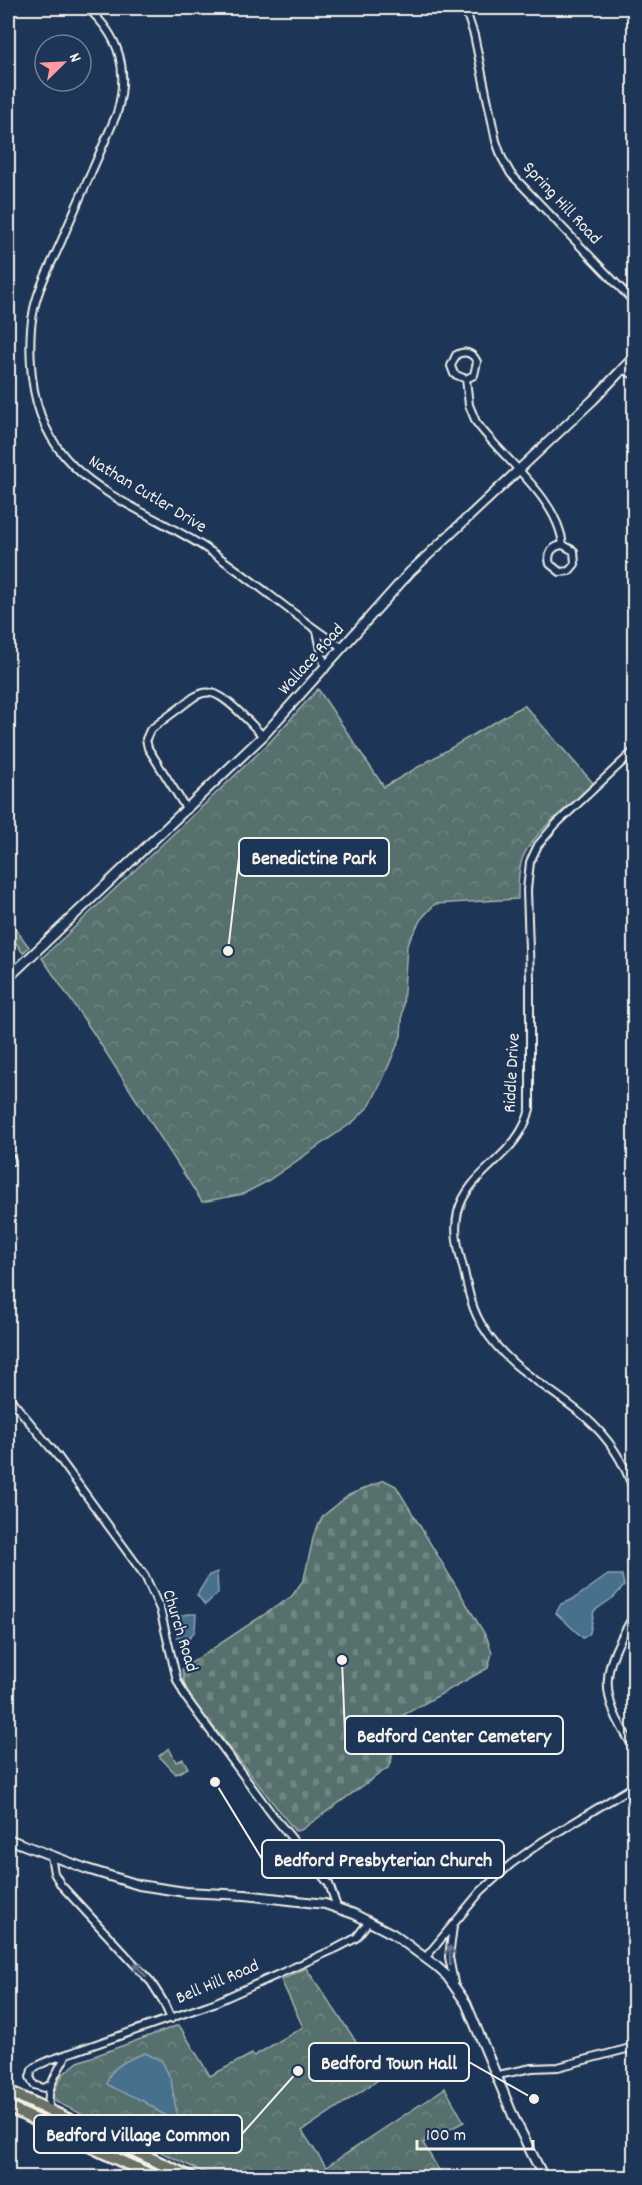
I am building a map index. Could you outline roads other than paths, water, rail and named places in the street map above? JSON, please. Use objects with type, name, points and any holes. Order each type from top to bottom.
[{"type":"highway","points":[[8,2091],[192,2178]]},
{"type":"highway","points":[[8,2107],[157,2178]]},
{"type":"street","name":"Nathan Cutler Drive","points":[[87,8],[106,27],[115,43],[121,60],[122,96],[110,130],[48,271],[33,313],[30,349],[33,384],[39,411],[50,436],[65,458],[92,483],[209,550],[343,648]]},
{"type":"street","name":"Spring Hill Road","points":[[465,8],[474,35],[496,141],[511,174],[634,302]]},
{"type":"street","points":[[464,352],[472,355],[477,362],[474,375],[466,379],[454,374],[451,366],[456,355],[464,352]]},
{"type":"street","name":"Wallace Road","points":[[8,978],[263,736],[410,572],[593,400],[634,357]]},
{"type":"street","points":[[622,369],[634,375]]},
{"type":"street","points":[[466,379],[469,405],[476,422],[553,512],[560,528],[563,545]]},
{"type":"street","points":[[563,545],[574,551],[576,560],[573,568],[560,572],[552,568],[548,560],[554,547],[563,545]]},
{"type":"street","points":[[317,631],[325,669]]},
{"type":"street","points":[[187,810],[148,748],[146,739],[150,730],[194,697],[211,692],[226,701],[263,736]]},
{"type":"street","name":"Riddle Drive","points":[[634,751],[543,837],[533,853],[528,871],[527,890],[530,1109],[524,1127],[514,1143],[476,1181],[465,1196],[458,1212],[456,1231],[468,1293],[474,1311],[493,1342],[518,1368],[570,1405],[597,1428],[619,1457],[634,1492]]},
{"type":"street","points":[[8,1154],[12,1161]]},
{"type":"street","name":"Church Road","points":[[8,1396],[59,1458],[145,1576],[160,1609],[177,1680],[186,1698],[271,1813],[329,1884],[337,1907]]},
{"type":"street","points":[[634,1615],[609,1663],[608,1680],[609,1701],[613,1713],[634,1748]]},
{"type":"street","points":[[426,1957],[481,1891],[510,1863],[634,1786]]},
{"type":"street","points":[[8,1839],[139,1885],[185,1892],[313,1901],[337,1907],[393,1934],[426,1957],[456,1987],[471,2013],[498,2074],[514,2118],[544,2178]]},
{"type":"street","points":[[51,1856],[54,1874],[61,1885],[151,1982],[171,2019]]},
{"type":"street","name":"Bell Hill Road","points":[[50,2085],[44,2088],[34,2085],[30,2077],[32,2070],[67,2054],[214,2003],[356,1938],[369,1921]]},
{"type":"street","points":[[453,1923],[449,1957],[456,1987]]},
{"type":"street","points":[[498,2074],[532,2068],[558,2067],[634,2047]]},
{"type":"street","points":[[50,2112],[48,2103],[50,2085],[67,2054]]},
{"type":"water","points":[[217,1572],[218,1593],[205,1605],[197,1595],[209,1575]]},
{"type":"water","points":[[608,1575],[622,1575],[624,1586],[614,1597],[594,1611],[590,1633],[583,1638],[556,1613],[561,1604],[575,1598]]},
{"type":"water","points":[[196,1614],[195,1631],[188,1639],[177,1637],[177,1617]]},
{"type":"water","points":[[145,2053],[162,2061],[171,2080],[177,2114],[173,2118],[107,2084],[108,2078],[116,2068]]},
{"type":"place","name":"Benedictine Park","points":[[228,951]]},
{"type":"place","name":"Bedford Center Cemetery","points":[[342,1660]]},
{"type":"place","name":"Bedford Presbyterian Church","points":[[215,1782]]},
{"type":"place","name":"Bedford Village Common","points":[[298,2071]]},
{"type":"place","name":"Bedford Town Hall","points":[[534,2099]]}]
